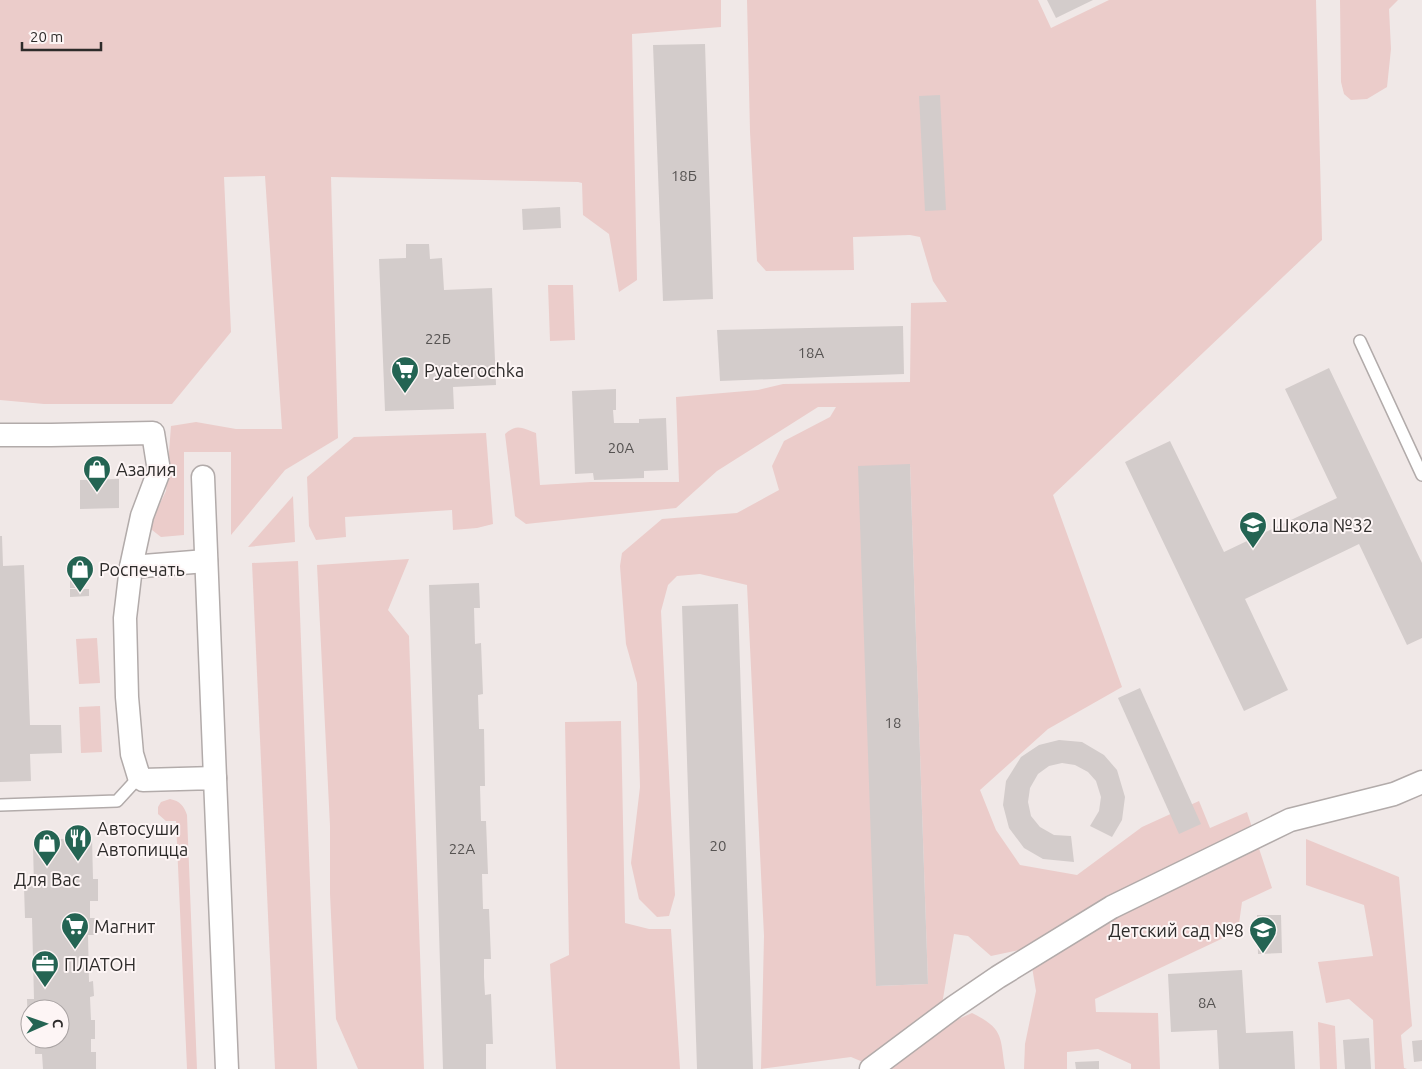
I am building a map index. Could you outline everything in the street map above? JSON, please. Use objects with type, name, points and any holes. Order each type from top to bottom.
[{"type":"street","points":[[0,435],[51,436],[153,433],[159,471],[142,516],[125,618],[127,697],[132,754],[139,777],[143,780],[215,778]]},
{"type":"street","points":[[203,477],[227,1069]]},
{"type":"street","points":[[132,567],[206,561]]},
{"type":"street","points":[[871,1069],[954,1007],[998,977],[1112,907],[1290,820],[1394,794],[1422,782]]},
{"type":"lane","points":[[1360,341],[1422,476]]},
{"type":"lane","points":[[0,805],[117,801],[139,777]]},
{"type":"shaded area","points":[[0,0],[721,0],[721,27],[632,34],[637,280],[619,292],[609,234],[583,215],[582,183],[331,177],[338,438],[285,470],[231,535],[231,452],[184,452],[184,535],[161,537],[152,530],[150,524],[166,491],[171,426],[196,422],[236,429],[282,429],[265,176],[224,177],[231,332],[172,404],[44,404],[0,400]]},
{"type":"shaded area","points":[[747,0],[1038,0],[1051,28],[1109,0],[1316,0],[1322,240],[1053,495],[1122,687],[1048,729],[980,790],[996,830],[1020,865],[1077,875],[1142,827],[1199,801],[1210,828],[1247,812],[1272,888],[1242,902],[1238,931],[1095,999],[1096,1012],[1158,1013],[1160,1069],[1131,1069],[1131,1064],[1098,1049],[1067,1052],[1067,1069],[1024,1069],[1025,1044],[1036,991],[1030,955],[1024,949],[991,956],[968,936],[954,934],[938,1028],[972,1013],[982,1019],[990,1024],[999,1035],[1005,1069],[865,1069],[863,1062],[851,1057],[761,1069],[764,936],[747,585],[700,574],[677,576],[668,585],[661,611],[675,895],[669,916],[657,917],[639,899],[631,863],[640,787],[637,683],[626,644],[620,566],[622,553],[662,519],[737,513],[779,490],[772,466],[784,441],[830,417],[836,407],[818,407],[717,471],[676,508],[526,524],[515,516],[505,434],[513,428],[523,428],[536,433],[540,485],[591,482],[679,482],[676,397],[758,390],[783,384],[910,382],[911,303],[947,302],[933,281],[920,237],[910,235],[853,237],[854,270],[766,271],[757,261],[750,132]],"holes":[[[910,464],[928,984],[876,986]]]},
{"type":"shaded area","points":[[1340,0],[1398,0],[1389,9],[1391,49],[1387,87],[1367,99],[1351,100],[1344,94],[1341,82]]},
{"type":"shaded area","points":[[548,285],[573,285],[575,340],[550,341]]},
{"type":"shaded area","points":[[486,433],[493,524],[477,528],[453,530],[452,510],[345,517],[346,537],[316,540],[309,526],[307,477],[354,437]]},
{"type":"shaded area","points":[[293,496],[295,542],[248,547]]},
{"type":"shaded area","points":[[409,559],[388,610],[409,636],[424,1069],[358,1069],[336,1019],[330,894],[330,826],[317,565]]},
{"type":"shaded area","points":[[298,561],[317,1069],[275,1069],[252,563]]},
{"type":"shaded area","points":[[97,638],[100,683],[79,684],[76,639]]},
{"type":"shaded area","points":[[100,706],[102,752],[81,753],[79,707]]},
{"type":"shaded area","points":[[621,721],[625,923],[649,929],[671,929],[680,1069],[556,1069],[550,964],[569,955],[565,722]]},
{"type":"shaded area","points":[[170,799],[181,804],[187,815],[197,1069],[187,1069],[176,821],[166,821],[158,814],[158,807],[161,802]]},
{"type":"shaded area","points":[[1306,839],[1399,877],[1412,1026],[1401,1035],[1404,1068],[1407,1069],[1375,1069],[1373,1020],[1349,999],[1326,1003],[1318,962],[1373,956],[1364,905],[1306,885]]},
{"type":"shaded area","points":[[1318,1022],[1335,1026],[1337,1069],[1320,1069]]},
{"type":"building","points":[[1047,0],[1093,0],[1056,18]]},
{"type":"building","points":[[705,44],[713,299],[663,301],[653,45]]},
{"type":"building","points":[[940,95],[946,210],[925,211],[919,96]]},
{"type":"building","points":[[560,207],[561,228],[523,230],[522,209]]},
{"type":"building","points":[[406,244],[429,244],[430,259],[442,258],[444,290],[492,288],[496,385],[453,387],[454,409],[385,411],[379,259],[406,258]]},
{"type":"building","points":[[903,326],[904,374],[720,381],[717,330]]},
{"type":"building","points":[[1329,368],[1422,563],[1422,638],[1407,645],[1359,544],[1245,599],[1288,690],[1244,711],[1125,462],[1170,441],[1224,552],[1337,498],[1285,389]]},
{"type":"building","points":[[616,389],[616,410],[613,410],[614,423],[639,423],[639,419],[666,418],[668,470],[644,471],[644,478],[594,480],[593,473],[575,474],[572,391]]},
{"type":"building","points":[[910,464],[928,984],[876,986],[858,466]]},
{"type":"building","points":[[119,479],[119,508],[80,509],[80,480]]},
{"type":"building","points":[[0,536],[2,536],[3,566],[24,565],[30,725],[61,725],[62,753],[30,754],[31,781],[0,782]]},
{"type":"building","points":[[70,573],[77,573],[77,588],[70,588]]},
{"type":"building","points":[[479,583],[480,608],[474,608],[475,644],[481,643],[483,694],[478,695],[479,729],[484,729],[485,786],[480,786],[481,821],[486,821],[488,874],[482,874],[483,909],[489,909],[491,959],[484,959],[484,977],[485,995],[491,994],[493,1044],[486,1044],[486,1069],[443,1069],[429,585]]},
{"type":"building","name":"Роспечать","points":[[70,589],[89,589],[89,596],[70,597]]},
{"type":"building","points":[[738,604],[753,1069],[697,1069],[682,606]]},
{"type":"building","points":[[1140,688],[1201,824],[1179,834],[1118,698]]},
{"type":"building","points":[[1059,740],[1082,742],[1104,755],[1117,770],[1125,797],[1122,820],[1112,837],[1090,826],[1099,811],[1101,797],[1096,781],[1088,772],[1075,765],[1062,763],[1049,766],[1038,774],[1030,788],[1028,802],[1031,816],[1040,827],[1054,835],[1071,836],[1074,862],[1043,859],[1024,848],[1009,828],[1003,805],[1006,781],[1021,757],[1039,745]]},
{"type":"building","points":[[92,838],[93,879],[98,879],[98,901],[90,901],[90,918],[95,918],[95,935],[88,935],[89,982],[93,981],[94,996],[90,997],[91,1020],[95,1020],[95,1039],[91,1039],[91,1052],[96,1052],[96,1069],[43,1069],[42,1054],[35,1054],[35,1049],[70,1049],[70,999],[34,999],[32,918],[25,918],[24,887],[34,886],[33,846],[59,845],[59,839]]},
{"type":"building","points":[[1257,915],[1281,915],[1282,953],[1258,954]]},
{"type":"building","name":"Детский сад №8","points":[[1242,970],[1246,1033],[1293,1031],[1295,1069],[1219,1069],[1217,1030],[1171,1032],[1168,974]]},
{"type":"building","points":[[1369,1038],[1371,1069],[1345,1069],[1343,1040]]},
{"type":"building","points":[[1422,1040],[1422,1061],[1414,1062],[1412,1041]]},
{"type":"building","points":[[1099,1061],[1099,1069],[1076,1069],[1075,1062]]},
{"type":"place","name":"Pyaterochka","points":[[405,394]]},
{"type":"place","name":"Азалия","points":[[97,493]]},
{"type":"place","name":"Школа №32","points":[[1253,549]]},
{"type":"place","name":"Роспечать","points":[[80,593]]},
{"type":"place","name":"Автосуши Автопицца","points":[[78,862]]},
{"type":"place","name":"Для Вас","points":[[47,867]]},
{"type":"place","name":"Магнит","points":[[75,950]]},
{"type":"place","name":"Детский сад №8","points":[[1263,954]]},
{"type":"place","name":"ПЛАТОН","points":[[45,988]]}]
